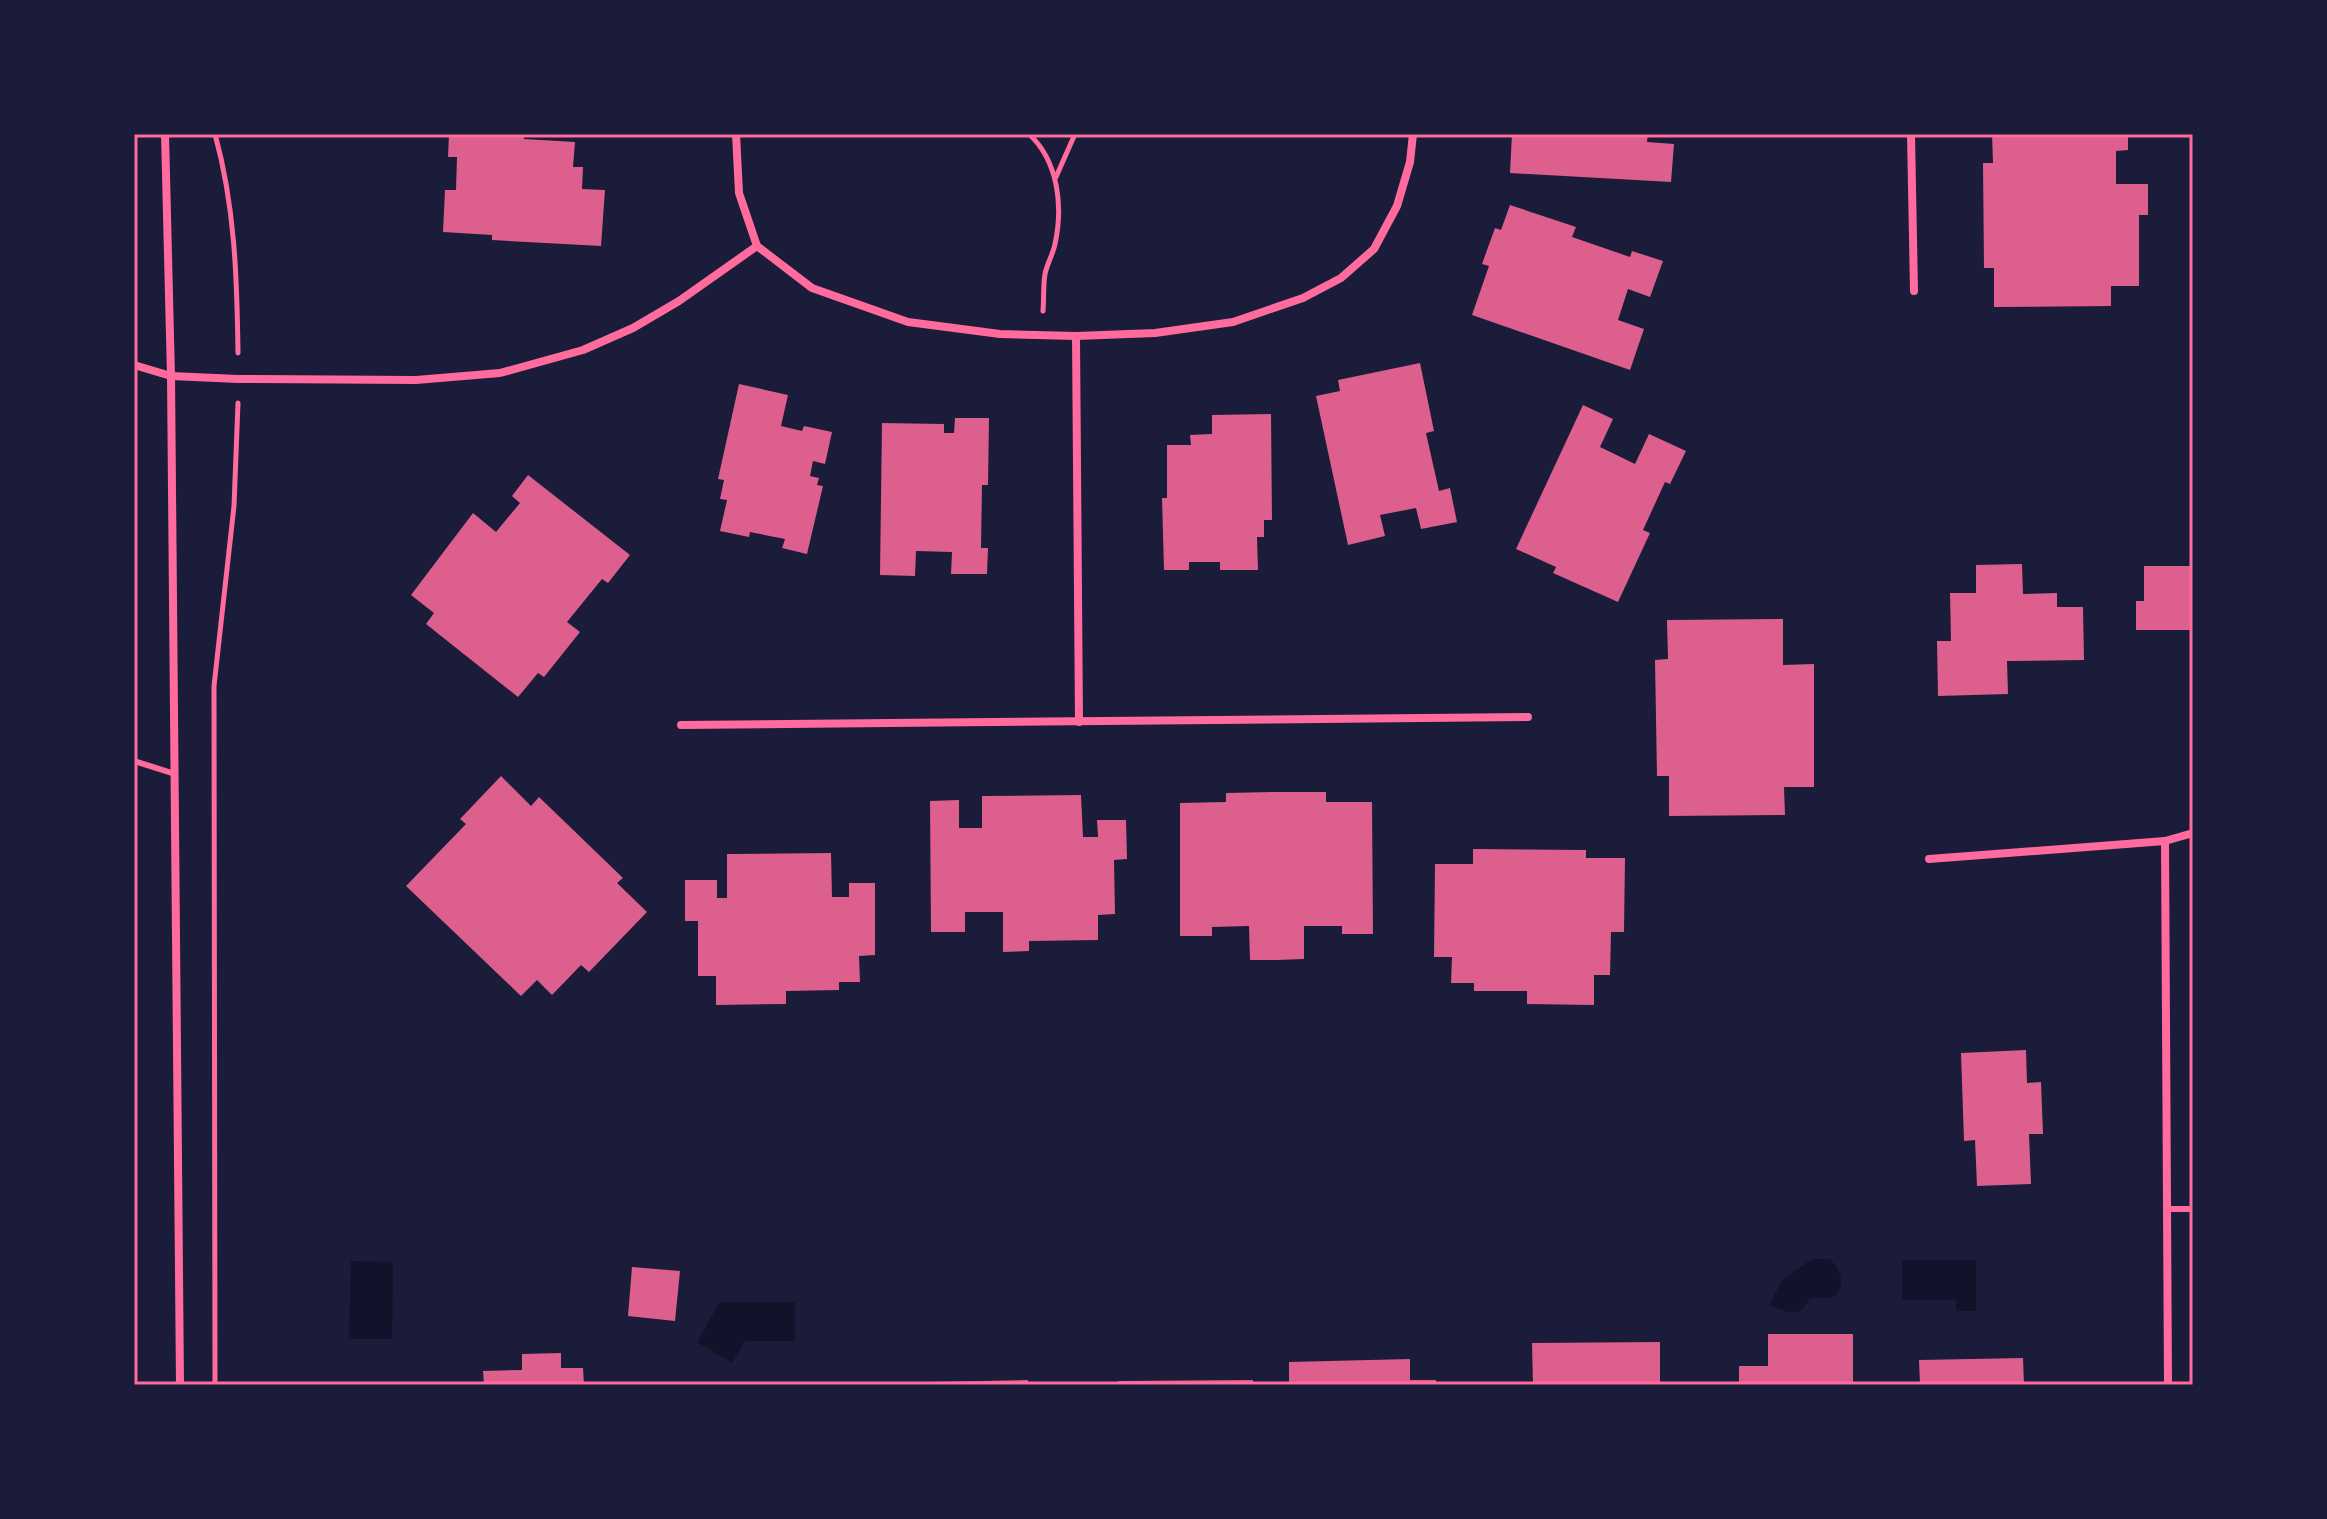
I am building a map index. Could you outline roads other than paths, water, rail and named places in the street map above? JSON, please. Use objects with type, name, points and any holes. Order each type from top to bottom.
[{"type":"street","points":[[165,134],[171,376],[180,1385]]},
{"type":"street","points":[[736,134],[739,193],[757,246],[812,288],[908,322],[1000,334],[1076,336],[1155,333],[1233,322],[1303,298],[1341,278],[1374,249],[1397,206],[1410,162],[1413,134]]},
{"type":"street","points":[[1911,134],[1914,291]]},
{"type":"street","points":[[134,365],[171,376],[416,380],[500,373],[583,350],[633,328],[679,301],[757,246]]},
{"type":"street","points":[[1076,336],[1079,722]]},
{"type":"street","points":[[681,725],[1528,717]]},
{"type":"street","points":[[1929,859],[2165,841],[2193,833]]},
{"type":"street","points":[[2165,841],[2168,1385]]},
{"type":"lane","points":[[134,761],[175,774]]},
{"type":"lane","points":[[2169,1209],[2193,1209]]}]
